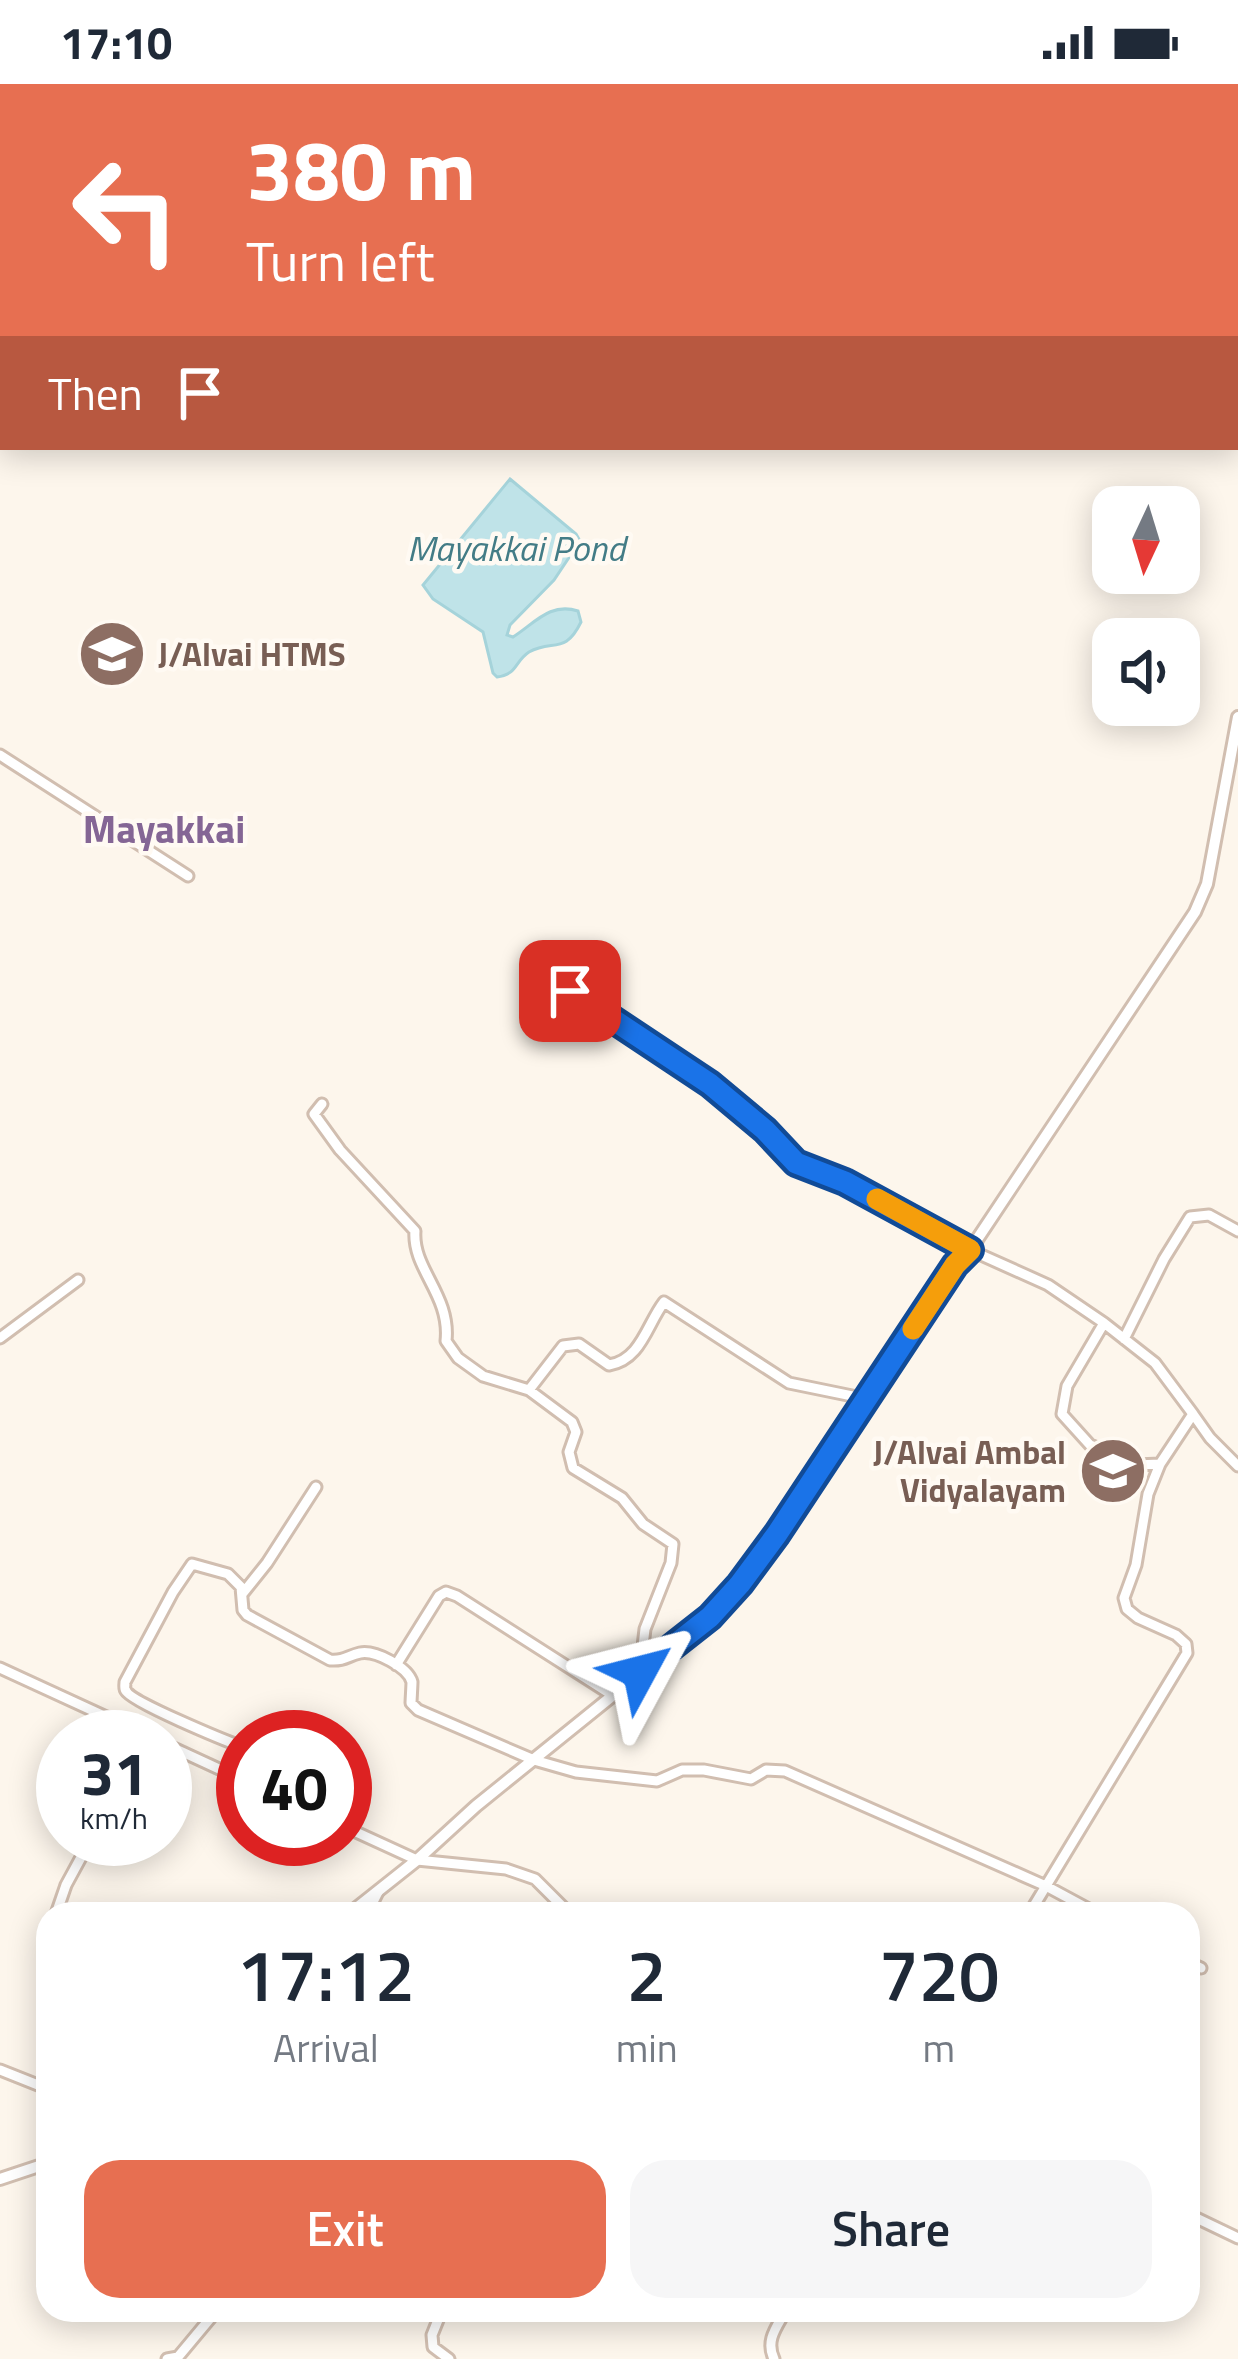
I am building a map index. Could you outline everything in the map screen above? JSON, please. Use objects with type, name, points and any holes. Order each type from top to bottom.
[{"type":"street","points":[[364,1902],[710,1617],[777,1534],[1195,912],[1208,884],[1238,717]]},
{"type":"street","points":[[0,755],[188,876]]},
{"type":"street","points":[[570,991],[710,1084],[796,1163],[845,1182],[970,1250],[1048,1285],[1104,1323],[1155,1363],[1210,1438],[1238,1466]]},
{"type":"street","points":[[322,1104],[314,1114],[340,1150],[415,1231],[414,1247],[440,1297],[448,1324],[446,1341],[458,1358],[483,1376],[529,1390],[572,1422],[576,1432],[569,1452],[573,1468],[622,1498],[644,1524],[673,1544],[671,1563],[645,1629],[640,1672]]},
{"type":"street","points":[[1124,1339],[1190,1217],[1209,1215],[1238,1231]]},
{"type":"street","points":[[0,1338],[78,1280]]},
{"type":"street","points":[[529,1390],[563,1346],[579,1344],[609,1364],[622,1363],[634,1353],[664,1302],[789,1383],[867,1399]]},
{"type":"street","points":[[1104,1323],[1067,1386],[1062,1414],[1090,1445],[1136,1465],[1160,1464]]},
{"type":"street","points":[[1036,1902],[1187,1653],[1186,1644],[1176,1635],[1138,1618],[1127,1609],[1124,1598],[1136,1565],[1148,1494],[1160,1464],[1193,1414]]},
{"type":"street","points":[[316,1487],[244,1593],[243,1610],[331,1660],[346,1661],[361,1652],[406,1671],[412,1683],[411,1703],[418,1710],[534,1760],[576,1772],[657,1781],[682,1770],[751,1779],[766,1770],[785,1771],[1076,1902]]},
{"type":"street","points":[[216,1736],[129,1695],[125,1682],[189,1566],[200,1564],[228,1574],[244,1593]]},
{"type":"street","points":[[395,1665],[446,1592],[612,1695]]},
{"type":"street","points":[[0,1668],[90,1710]]},
{"type":"street","points":[[372,1839],[417,1860],[506,1869],[536,1879],[558,1902]]},
{"type":"street","points":[[60,1902],[77,1866]]},
{"type":"street","points":[[373,1902],[379,1890]]},
{"type":"street","points":[[0,2069],[36,2084]]},
{"type":"street","points":[[0,2179],[36,2167]]},
{"type":"street","points":[[1200,2219],[1238,2238]]},
{"type":"street","points":[[175,2358],[207,2322]]},
{"type":"street","points":[[425,2359],[433,2347],[437,2322]]},
{"type":"street","points":[[774,2359],[770,2338],[780,2322]]},
{"type":"street","points":[[433,2347],[449,2359]]},
{"type":"water","name":"Mayakkai Pond","points":[[510,479],[580,541],[554,580],[510,625],[507,635],[513,637],[559,609],[578,611],[581,622],[564,643],[529,652],[512,670],[497,677],[483,632],[433,599],[423,585]]},
{"type":"slow traffic","points":[[877,1199],[970,1250],[913,1329]]},
{"type":"place","name":"J/Alvai HTMS","points":[[112,654]]},
{"type":"place","name":"J/Alvai Ambal Vidyalayam","points":[[1113,1471]]},
{"type":"district","name":"Mayakkai","points":[[164,829]]},
{"type":"route","points":[[570,991],[710,1084],[796,1163],[845,1182],[970,1250],[955,1265],[740,1584],[710,1617],[640,1672]]}]
